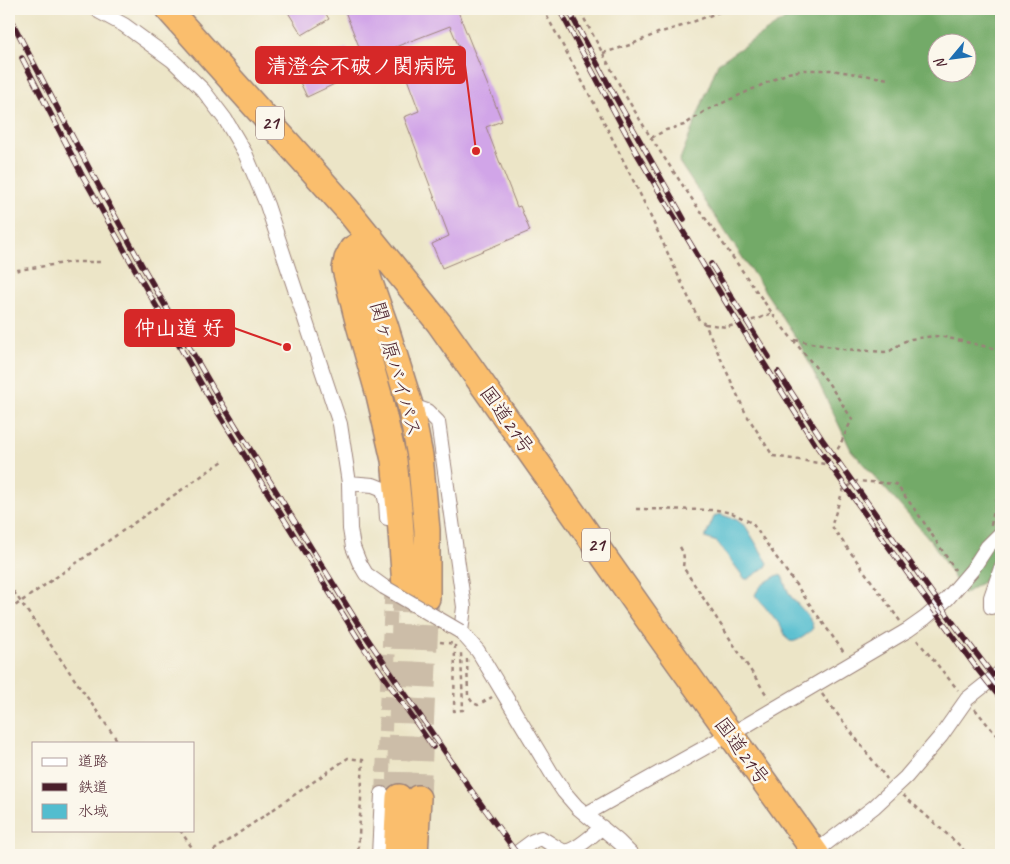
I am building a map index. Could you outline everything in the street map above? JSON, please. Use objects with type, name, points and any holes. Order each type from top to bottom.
[{"type":"highway","name":"国道21号","points":[[168,9],[363,229],[439,324],[814,854]]},
{"type":"highway","name":"関ヶ原バイパス","points":[[363,229],[347,259],[345,270],[380,395],[394,460],[400,518],[394,582]]},
{"type":"highway","name":"関ヶ原バイパス","points":[[363,229],[368,280],[385,325],[410,405],[421,465],[427,530],[427,598]]},
{"type":"highway","points":[[385,325],[388,317],[396,310],[410,306],[419,309],[439,324]]},
{"type":"highway","points":[[396,855],[400,796]]},
{"type":"highway","points":[[400,796],[414,855]]},
{"type":"street","points":[[97,9],[172,60],[203,90],[225,120],[245,153],[267,206],[340,424],[349,483],[350,529],[358,562],[366,574],[394,582],[461,632],[478,651],[560,786],[578,807],[632,855]]},
{"type":"street","points":[[410,405],[428,411],[438,422],[464,607],[461,632]]},
{"type":"street","points":[[349,483],[373,485],[383,489],[394,582]]},
{"type":"street","points":[[586,814],[730,735],[908,630],[947,599],[972,570],[987,547],[1001,533]]},
{"type":"street","points":[[991,607],[991,597],[1001,568]]},
{"type":"street","points":[[814,854],[874,807],[906,777],[941,736],[967,700],[1001,672]]},
{"type":"street","points":[[379,855],[400,796]]},
{"type":"street","points":[[514,855],[533,841],[542,838],[563,851],[569,850],[577,847],[602,828]]},
{"type":"path","points":[[543,9],[601,116],[699,320],[705,324],[727,328],[772,313]]},
{"type":"path","points":[[579,9],[625,95],[651,138],[779,323],[827,381],[852,419],[839,447],[825,464],[773,456],[746,414],[705,324]]},
{"type":"path","points":[[603,53],[727,9]]},
{"type":"path","points":[[651,138],[666,130],[684,125],[705,111],[788,73],[804,70],[831,70],[889,79]]},
{"type":"path","points":[[9,273],[72,262],[102,262]]},
{"type":"path","points":[[793,340],[843,349],[884,352],[890,351],[911,339],[934,336],[1001,350]]},
{"type":"path","points":[[9,610],[223,461]]},
{"type":"path","points":[[962,582],[921,518],[896,484],[856,481],[843,490],[832,524],[833,528],[899,619],[1001,741]]},
{"type":"path","points":[[987,547],[996,502],[1001,494]]},
{"type":"path","points":[[636,509],[717,510],[732,513],[752,523],[851,663]]},
{"type":"path","points":[[680,547],[685,557],[683,567],[775,708]]},
{"type":"path","points":[[9,585],[118,742]]},
{"type":"path","points":[[440,642],[455,644],[454,710],[463,710],[461,653],[467,653],[468,696],[473,703],[478,705],[502,691]]},
{"type":"path","points":[[815,684],[894,788],[968,855]]},
{"type":"path","points":[[207,855],[348,758],[363,760],[358,855]]},
{"type":"path","points":[[181,832],[197,855]]},
{"type":"green space","points":[[800,9],[1001,9],[1001,570],[964,594],[932,542],[851,450],[800,344],[679,162],[718,63]]},
{"type":"water","points":[[719,514],[737,520],[746,527],[768,563],[766,567],[748,579],[745,579],[717,542],[705,538],[714,517]]},
{"type":"water","points":[[778,575],[782,576],[790,595],[808,615],[812,623],[813,628],[811,630],[802,638],[792,642],[755,595],[762,586]]},
{"type":"building","points":[[286,9],[323,9],[329,19],[302,35]]},
{"type":"building","points":[[344,9],[457,9],[502,121],[486,127],[517,207],[520,206],[530,231],[442,268],[432,244],[449,236],[404,117],[419,111],[403,68],[459,47],[450,26],[364,59]]},
{"type":"building","points":[[346,48],[360,72],[307,97],[295,72]]},
{"type":"tunnel","points":[[382,794],[392,580]]},
{"type":"tunnel","points":[[399,797],[405,586]]},
{"type":"tunnel","points":[[418,798],[427,598]]},
{"type":"railway","points":[[559,9],[663,198],[734,316],[815,444],[923,595],[1001,699]]},
{"type":"railway","points":[[568,9],[684,219]]},
{"type":"railway","points":[[9,16],[144,269],[221,402],[365,635],[518,855]]},
{"type":"railway","points":[[22,58],[81,173],[214,406],[362,645],[433,747]]},
{"type":"railway","points":[[711,264],[769,357]]},
{"type":"railway","points":[[778,372],[822,439],[957,628],[1001,686]]},
{"type":"place","name":"清澄会不破ノ関病院","points":[[476,151]]},
{"type":"place","name":"仲山道 好","points":[[287,347]]}]
